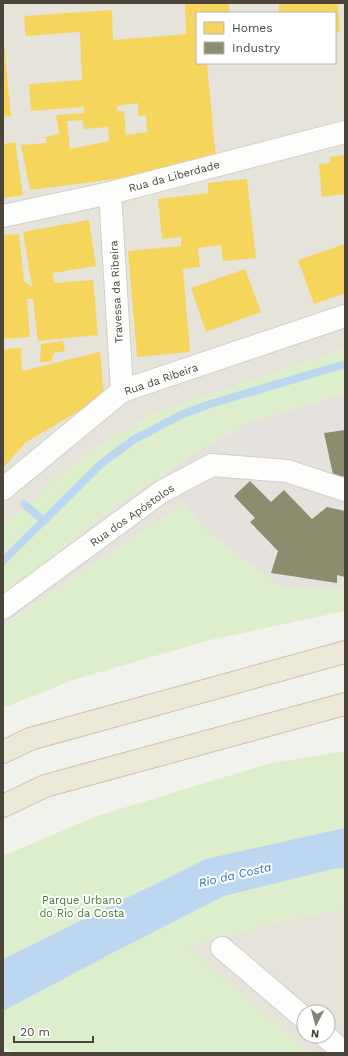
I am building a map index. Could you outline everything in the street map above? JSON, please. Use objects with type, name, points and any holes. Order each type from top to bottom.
[{"type":"highway","points":[[3,752],[30,738],[345,652]]},
{"type":"highway","points":[[3,806],[45,786],[345,704]]},
{"type":"street","name":"Rua da Liberdade","points":[[3,216],[110,193],[345,132]]},
{"type":"street","name":"Travessa da Ribeira","points":[[110,193],[122,391]]},
{"type":"street","name":"Rua da Ribeira","points":[[3,489],[122,391],[345,316]]},
{"type":"street","name":"Rua dos Apóstolos","points":[[3,608],[161,492],[212,465],[287,471],[345,490]]},
{"type":"street","points":[[222,948],[296,1011]]},
{"type":"street","points":[[334,1044],[345,1053]]},
{"type":"shaded area","points":[[3,3],[345,3],[345,349],[155,413],[116,435],[75,462],[3,528]]},
{"type":"shaded area","points":[[345,393],[345,591],[280,587],[206,531],[184,504],[165,473],[204,447],[249,422]]},
{"type":"shaded area","points":[[165,473],[184,504],[3,625],[3,596],[111,509]]},
{"type":"shaded area","points":[[345,909],[345,1053],[310,1053],[299,1044],[336,1044],[336,1004],[296,1004],[296,1041],[184,946],[307,915]]},
{"type":"green space","points":[[345,349],[345,393],[249,422],[204,447],[111,509],[3,596],[3,528],[75,462],[116,435],[155,413]]},
{"type":"green space","points":[[184,504],[206,531],[280,587],[345,591],[345,611],[210,640],[73,680],[3,708],[3,625]]},
{"type":"green space","name":"Parque Urbano do Rio da Costa","points":[[345,751],[345,909],[307,915],[185,946],[296,1041],[296,1044],[299,1044],[310,1053],[20,1053],[3,1048],[3,856],[97,816],[271,763]]},
{"type":"water","name":"Rio da Costa","points":[[345,828],[345,868],[333,869],[224,896],[3,1011],[3,959],[206,859]]},
{"type":"building: Homes","points":[[186,3],[229,3],[229,12],[196,12],[196,64],[207,64],[216,160],[130,177],[30,190],[21,145],[47,143],[45,137],[59,134],[56,115],[84,113],[84,107],[31,111],[29,84],[82,80],[80,32],[26,36],[24,16],[112,10],[113,40],[186,34]],"holes":[[[138,103],[138,116],[146,115],[147,132],[126,135],[124,111],[117,111],[117,106]],[[82,120],[84,129],[108,127],[109,141],[70,149],[67,121]]]},
{"type":"building: Homes","points":[[279,3],[338,3],[340,32],[336,32],[336,12],[279,12]]},
{"type":"building: Homes","points":[[3,43],[11,116],[3,117]]},
{"type":"building: Homes","points":[[15,142],[23,195],[3,198],[3,144]]},
{"type":"building: Homes","points":[[345,155],[345,194],[322,197],[319,164],[330,163],[330,157]]},
{"type":"building: Homes","points":[[247,179],[256,258],[223,261],[221,245],[198,248],[200,267],[183,269],[190,352],[137,357],[128,251],[181,246],[181,237],[162,239],[158,199],[208,193],[208,183]]},
{"type":"building: Homes","points":[[89,220],[96,266],[53,273],[54,283],[93,280],[98,335],[38,341],[33,299],[27,299],[30,337],[3,339],[3,235],[19,234],[24,281],[32,287],[23,232]]},
{"type":"building: Homes","points":[[345,244],[345,293],[314,304],[298,260]]},
{"type":"building: Homes","points":[[245,269],[261,312],[206,332],[191,288]]},
{"type":"building: Homes","points":[[63,341],[65,351],[54,353],[51,362],[40,362],[41,344]]},
{"type":"building: Homes","points":[[21,348],[22,371],[100,352],[104,396],[25,443],[3,468],[3,349]]},
{"type":"building: Industry","points":[[345,430],[345,476],[334,479],[324,433]]},
{"type":"building: Industry","points":[[250,481],[271,502],[284,490],[312,519],[327,507],[345,511],[345,577],[337,575],[337,583],[271,573],[278,551],[250,522],[255,518],[234,496]]},
{"type":"waterway","points":[[3,561],[102,463],[133,440],[181,415],[210,404],[345,364]]},
{"type":"waterway","points":[[24,504],[44,521]]}]
